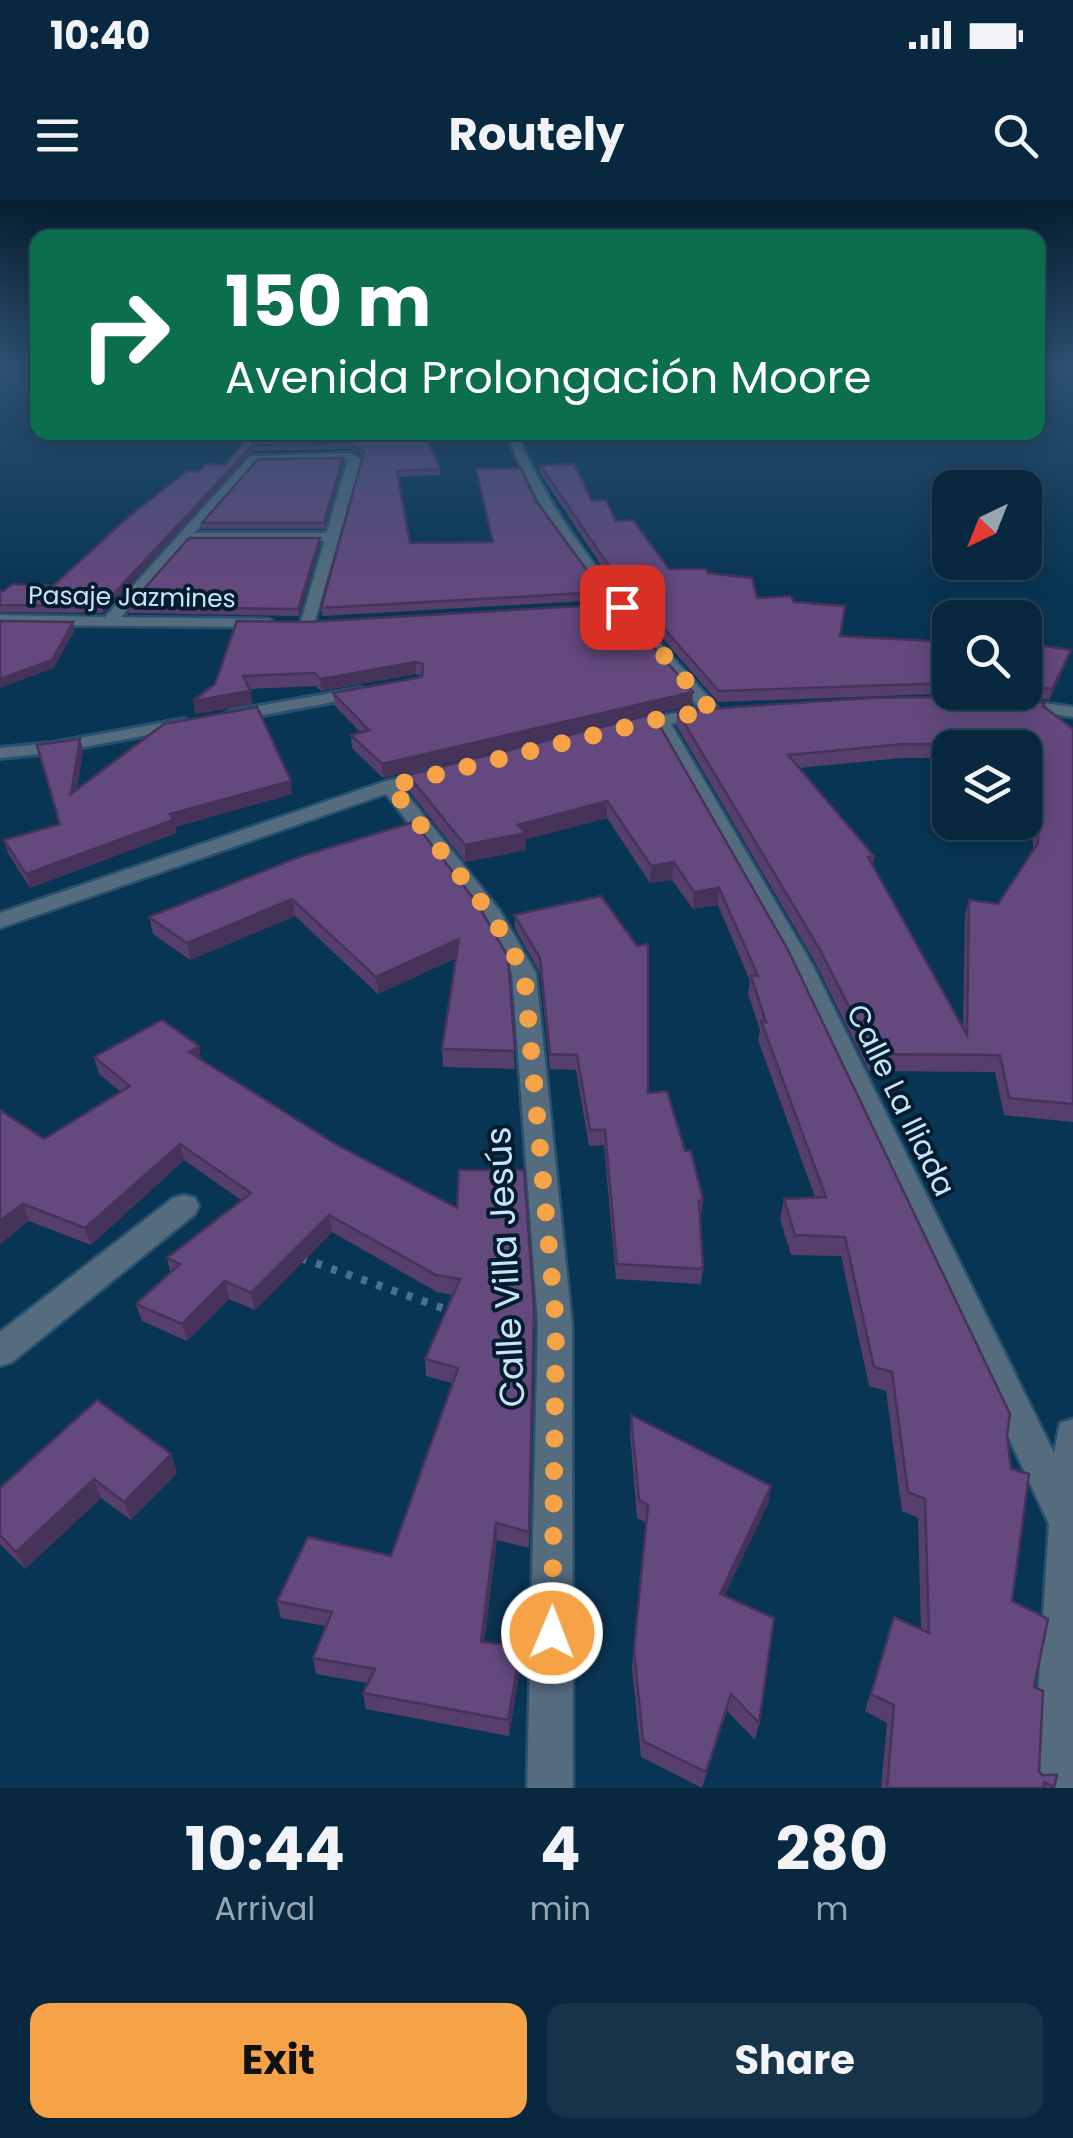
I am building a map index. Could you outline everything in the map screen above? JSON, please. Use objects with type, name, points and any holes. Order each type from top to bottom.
[{"type":"street","points":[[513,440],[521,465],[622,607],[721,710],[659,719],[601,734]]},
{"type":"street","points":[[109,622],[256,456],[354,459],[308,625]]},
{"type":"street","points":[[603,608],[622,607]]},
{"type":"street","name":"Pasaje Jazmines","points":[[0,620],[326,624]]},
{"type":"street","points":[[1042,708],[1073,712]]},
{"type":"street","name":"Calle La Iliada","points":[[659,719],[801,966],[1066,1518]]},
{"type":"street","points":[[1,917],[390,786],[467,767]]},
{"type":"street","name":"Calle Villa Jesús","points":[[390,786],[492,916],[524,972],[556,1324],[550,1788]]},
{"type":"street","points":[[0,1352],[184,1206]]},
{"type":"street","points":[[1055,1788],[1073,1435]]},
{"type":"lane","points":[[184,536],[333,536]]},
{"type":"lane","points":[[0,752],[52,748],[378,690]]},
{"type":"path","points":[[298,1257],[447,1311],[465,1313]]},
{"type":"building","points":[[245,440],[428,440],[440,469],[397,471],[410,543],[493,542],[476,469],[521,468],[536,501],[603,592],[321,608],[364,452],[349,443],[253,445],[102,606],[0,605],[0,591],[12,584],[53,586],[127,518],[187,471],[198,472],[206,464],[225,465]]},
{"type":"building","points":[[343,458],[324,523],[202,523],[258,459]]},
{"type":"building","points":[[574,464],[592,501],[606,500],[616,521],[633,520],[669,569],[706,569],[708,573],[752,578],[757,598],[790,596],[794,602],[845,606],[840,636],[932,641],[932,684],[719,691],[609,566],[540,465]]},
{"type":"building","points":[[189,538],[320,538],[298,609],[128,607]]},
{"type":"building","points":[[616,604],[693,692],[382,764],[351,735],[369,730],[333,693],[422,677],[423,664],[320,679],[315,673],[243,676],[250,691],[193,701],[215,684],[237,621],[307,622]]},
{"type":"building","points":[[0,621],[73,622],[52,660],[0,679]]},
{"type":"building","points":[[1042,646],[1071,650],[1052,689],[1042,688]]},
{"type":"building","points":[[932,697],[932,710],[1042,710],[1042,703],[1045,703],[1043,706],[1073,729],[1073,1104],[1009,1098],[1000,1055],[873,1054],[819,948],[677,711]],"holes":[[[932,730],[1042,730],[1042,840],[998,904],[969,900],[967,1035],[868,857],[874,856],[788,755],[932,744]]]},
{"type":"building","points":[[257,707],[291,781],[170,814],[173,820],[26,874],[4,840],[60,824],[37,745],[80,739],[71,794],[164,724]]},
{"type":"building","points":[[653,714],[788,950],[1010,1414],[1007,1435],[1011,1469],[1029,1474],[1012,1601],[1048,1619],[1034,1687],[1043,1691],[1039,1771],[1042,1775],[1057,1775],[1054,1787],[1044,1782],[1044,1788],[887,1788],[894,1705],[871,1694],[894,1617],[929,1633],[925,1499],[908,1492],[892,1372],[874,1367],[845,1237],[795,1235],[784,1199],[826,1197],[761,1021],[766,1022],[751,976],[758,976],[719,888],[694,892],[674,862],[651,866],[607,801],[518,825],[526,833],[465,845],[408,775]]},
{"type":"building","points":[[414,822],[477,903],[508,957],[515,1051],[442,1049],[459,939],[376,977],[292,899],[187,943],[149,917],[299,857]]},
{"type":"building","points":[[601,896],[637,946],[648,944],[648,1093],[667,1091],[685,1151],[691,1151],[703,1200],[699,1201],[703,1269],[617,1264],[605,1130],[590,1130],[577,1055],[550,1054],[540,958],[514,915]]},
{"type":"building","points":[[162,1020],[199,1046],[189,1052],[337,1145],[457,1208],[459,1170],[524,1170],[534,1307],[529,1532],[496,1523],[481,1642],[521,1646],[508,1720],[363,1693],[375,1669],[313,1658],[332,1612],[277,1601],[308,1537],[391,1556],[458,1368],[425,1359],[460,1279],[436,1275],[329,1215],[251,1293],[225,1281],[182,1324],[136,1304],[180,1264],[167,1258],[251,1193],[180,1144],[85,1228],[23,1204],[0,1221],[0,1110],[44,1139],[130,1086],[94,1057]]},
{"type":"building","points":[[97,1400],[171,1454],[124,1502],[94,1479],[16,1552],[0,1535],[0,1488]]},
{"type":"building","points":[[631,1415],[771,1486],[720,1594],[774,1618],[759,1723],[731,1694],[706,1772],[643,1741],[634,1650],[648,1505],[639,1500]]},
{"type":"route","points":[[552,1633],[556,1324],[524,972],[492,916],[390,786],[659,719],[712,711],[622,607]]}]
